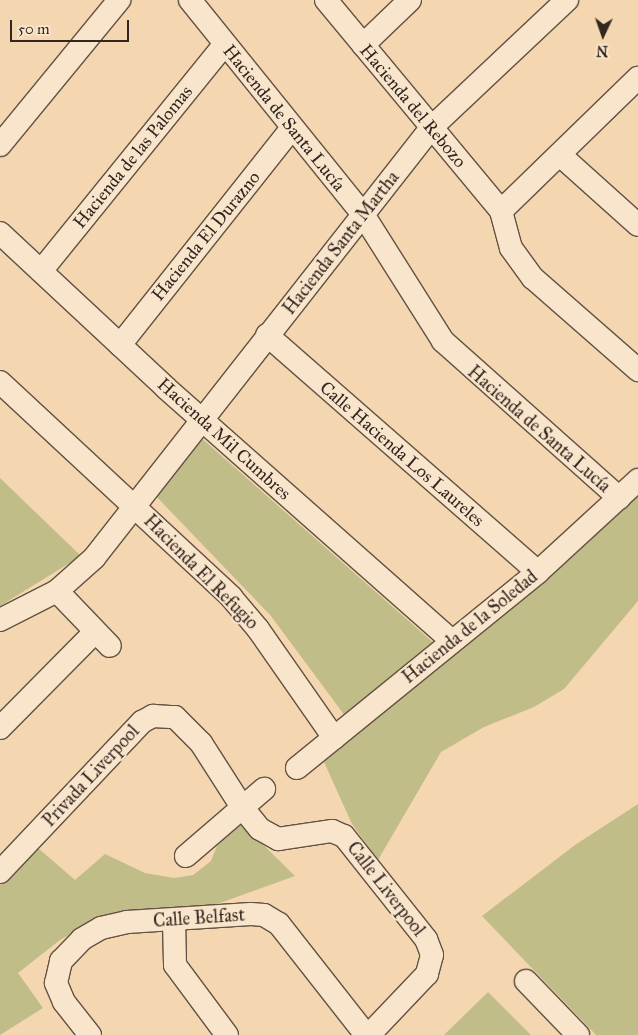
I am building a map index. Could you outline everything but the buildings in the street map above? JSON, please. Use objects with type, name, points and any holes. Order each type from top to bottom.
[{"type":"street","points":[[0,145],[119,0]]},
{"type":"street","name":"Hacienda de Santa Lucía","points":[[190,0],[364,216],[431,324],[455,356],[619,498]]},
{"type":"street","name":"Hacienda del Rebozo","points":[[326,0],[502,211]]},
{"type":"street","points":[[362,45],[410,0]]},
{"type":"street","name":"Hacienda Santa Martha","points":[[0,620],[57,591],[94,558],[267,335],[364,216],[431,128],[567,0]]},
{"type":"street","name":"Hacienda de las Palomas","points":[[41,271],[225,44]]},
{"type":"street","points":[[638,78],[502,211],[511,248],[532,278],[638,370]]},
{"type":"street","name":"Hacienda El Durazno","points":[[120,345],[292,128]]},
{"type":"street","points":[[560,155],[638,225]]},
{"type":"street","name":"Hacienda Mil Cumbres","points":[[0,233],[201,420],[452,641]]},
{"type":"street","name":"Calle Hacienda Los Laureles","points":[[267,335],[538,572]]},
{"type":"street","name":"Hacienda El Refugio","points":[[0,382],[136,506],[231,597],[258,629],[334,738]]},
{"type":"street","name":"Hacienda de la Soledad","points":[[297,768],[538,572],[638,480]]},
{"type":"street","points":[[0,728],[103,639],[57,591]]},
{"type":"street","name":"Privada Liverpool","points":[[0,872],[142,722],[153,716],[165,714],[185,724],[201,743],[242,808]]},
{"type":"street","points":[[186,856],[264,789]]},
{"type":"street","name":"Calle Liverpool","points":[[242,808],[260,829],[278,839],[332,831],[344,836],[426,939],[432,955],[427,974],[368,1035]]},
{"type":"street","name":"Calle Belfast","points":[[90,1035],[58,992],[56,972],[69,952],[101,928],[127,922],[251,914],[273,920],[368,1035]]},
{"type":"street","points":[[174,920],[175,965],[227,1035]]},
{"type":"street","points":[[526,981],[578,1035]]},
{"type":"shaded area","points":[[199,436],[436,645],[345,716],[271,616],[152,492]]},
{"type":"shaded area","points":[[0,478],[81,556],[0,606]]},
{"type":"shaded area","points":[[638,488],[638,601],[564,689],[534,707],[484,727],[441,752],[378,860],[352,824],[324,762]]},
{"type":"shaded area","points":[[638,804],[638,1035],[596,1035],[482,916],[575,845]]},
{"type":"shaded area","points":[[240,822],[295,876],[198,911],[92,922],[60,940],[18,973],[43,1008],[0,1035],[0,885],[38,848],[75,880],[105,854],[145,873],[174,878],[193,875],[211,861],[219,841]]},
{"type":"shaded area","points":[[488,992],[531,1035],[444,1035]]}]
